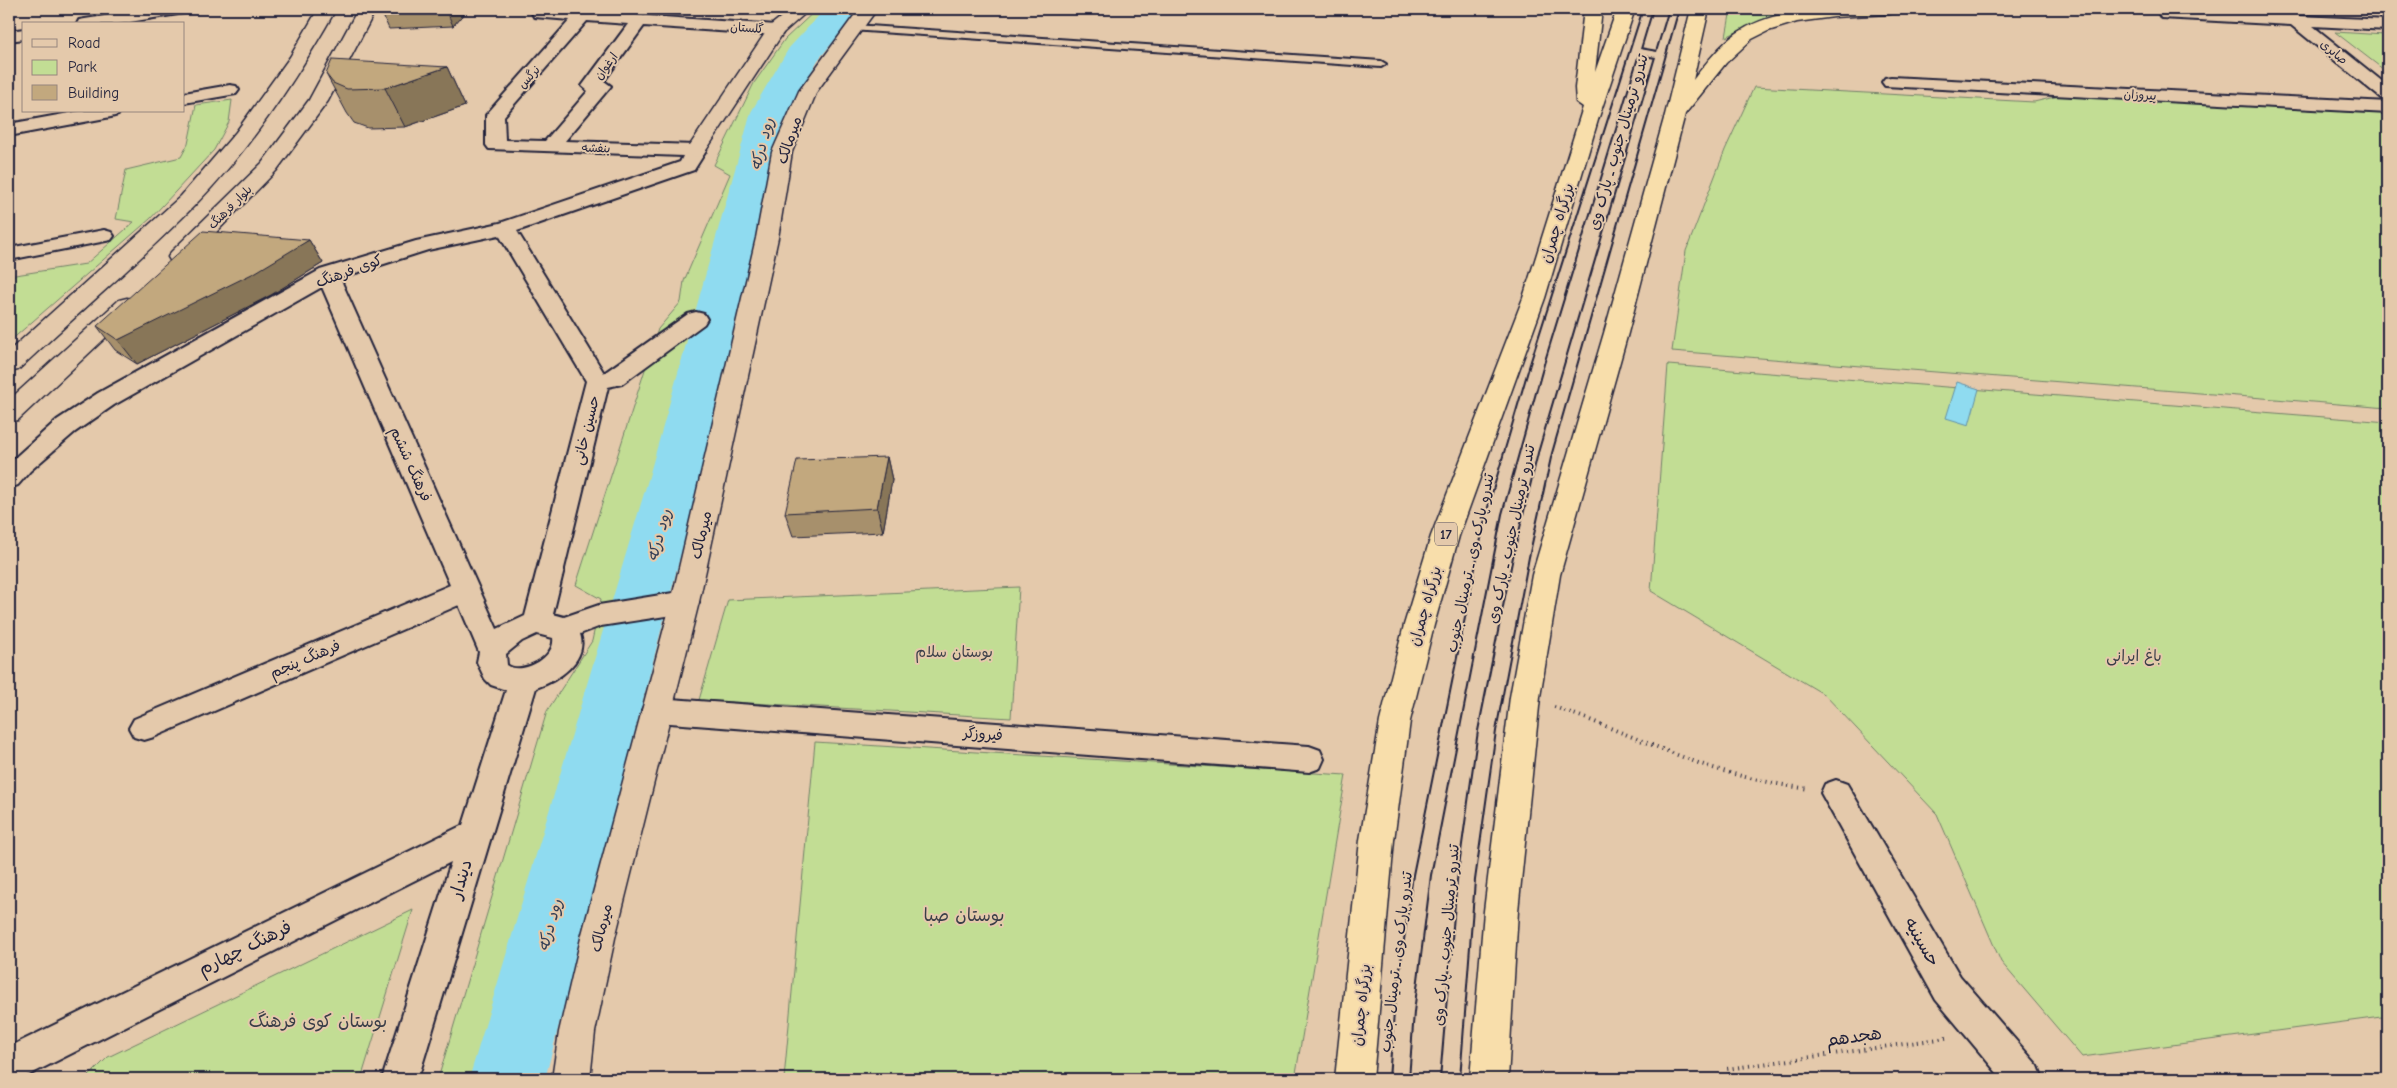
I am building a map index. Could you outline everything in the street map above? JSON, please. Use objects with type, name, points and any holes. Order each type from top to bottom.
[{"type":"highway","points":[[1588,120],[1584,88],[1593,9]]},
{"type":"highway","name":"بزرگراه چمران","points":[[1354,1079],[1378,840],[1395,721],[1409,663],[1445,536],[1534,298],[1588,120],[1626,9]]},
{"type":"highway","points":[[1489,1079],[1501,911],[1525,697],[1546,575],[1616,333],[1675,115],[1700,9]]},
{"type":"highway","points":[[1675,115],[1727,52],[1744,36],[1773,24],[1811,16],[1889,9]]},
{"type":"street","points":[[97,22],[178,9]]},
{"type":"street","points":[[9,364],[188,200],[244,136],[299,58],[327,9]]},
{"type":"street","name":"بلوار فرهنگ","points":[[167,268],[269,167],[318,101],[367,9]]},
{"type":"street","points":[[696,152],[776,30],[801,9]]},
{"type":"street","name":"صابری","points":[[2280,9],[2388,95]]},
{"type":"street","name":"گلستان","points":[[540,13],[583,16],[639,16],[776,30]]},
{"type":"street","points":[[2167,14],[2388,25]]},
{"type":"street","name":"نرگس","points":[[496,145],[495,115],[583,16]]},
{"type":"street","name":"ارغوان","points":[[550,147],[602,86],[591,86],[639,16]]},
{"type":"street","name":"میرمالک","points":[[571,1079],[577,1032],[598,938],[686,602],[767,238],[782,152],[808,91],[861,18]]},
{"type":"street","points":[[9,36],[22,34]]},
{"type":"street","name":"پیروزان","points":[[1891,82],[2388,108]]},
{"type":"street","points":[[185,98],[230,90]]},
{"type":"street","points":[[9,130],[106,112]]},
{"type":"street","name":"بنفشه","points":[[496,145],[696,152]]},
{"type":"street","name":"کوی فرهنگ","points":[[9,479],[21,464],[66,426],[106,399],[328,275],[423,245],[504,228],[687,166],[696,152]]},
{"type":"street","name":"حسین خانی","points":[[504,228],[598,381],[550,626]]},
{"type":"street","points":[[9,254],[104,236]]},
{"type":"street","name":"فرهنگ ششم","points":[[328,275],[494,652]]},
{"type":"street","points":[[9,414],[138,294]]},
{"type":"street","points":[[598,381],[614,379],[696,319]]},
{"type":"street","name":"فرهنگ پنجم","points":[[144,728],[466,590]]},
{"type":"street","points":[[550,626],[567,636],[568,645],[558,664],[536,677],[524,680],[506,678],[494,670],[492,662],[494,652],[506,636],[516,630],[550,626],[686,602]]},
{"type":"street","name":"دیندار","points":[[400,1079],[474,835],[524,680]]},
{"type":"street","name":"فیروزگر","points":[[657,710],[1309,759]]},
{"type":"street","name":"حسینیه","points":[[1836,793],[1948,988],[1984,1033],[2025,1079]]},
{"type":"street","name":"فرهنگ چهارم","points":[[19,1064],[474,835]]},
{"type":"lane","name":"تندرو پارک وی ـ ترمینال جنوب","points":[[1398,1079],[1404,1012],[1422,875],[1494,514],[1537,364],[1648,9]]},
{"type":"lane","name":"تندرو ترمینال جنوب ـ پارک وی","points":[[1450,1079],[1466,880],[1487,730],[1521,558],[1545,453],[1674,9]]},
{"type":"lane","points":[[861,18],[1381,64]]},
{"type":"lane","points":[[1635,50],[1661,55]]},
{"type":"path","points":[[1525,697],[1614,728],[1702,764],[1769,784],[1836,793]]},
{"type":"path","name":"هجدهم","points":[[1731,1079],[1727,1069],[1984,1033]]},
{"type":"green space","points":[[817,9],[833,9],[772,85],[713,274],[622,579],[488,1079],[438,1079],[547,711],[592,641],[601,599],[576,585],[658,329],[681,302],[684,281],[730,174],[714,165],[754,83],[785,39]]},
{"type":"green space","points":[[1731,9],[1813,9],[1770,16],[1726,37]]},
{"type":"green space","points":[[2335,32],[2385,35],[2388,39],[2388,73]]},
{"type":"green space","points":[[1754,87],[2034,102],[2059,96],[2388,114],[2388,408],[1672,351],[1686,251],[1725,150]]},
{"type":"green space","points":[[232,100],[229,122],[214,150],[150,219],[9,342],[9,276],[86,264],[134,222],[116,219],[126,170],[181,157],[188,144],[196,105]]},
{"type":"green space","name":"باغ ایرانی","points":[[1668,365],[2388,422],[2388,1020],[2381,1017],[2082,1057],[2001,962],[1937,814],[1825,695],[1651,591]]},
{"type":"green space","name":"بوستان سلام","points":[[1019,587],[1011,718],[699,700],[728,600]]},
{"type":"green space","name":"بوستان صبا","points":[[815,742],[1346,775],[1295,1079],[784,1079]]},
{"type":"green space","name":"بوستان کوی فرهنگ","points":[[413,910],[361,1079],[86,1079],[108,1057]]},
{"type":"water","points":[[1957,382],[1979,389],[1969,425],[1946,418]]},
{"type":"building","points":[[332,60],[447,67],[385,88],[347,89],[333,83],[326,74]]},
{"type":"building","points":[[203,231],[309,240],[256,272],[118,340],[97,326]]},
{"type":"building","points":[[887,457],[877,508],[785,513],[797,460]]},
{"type":"waterway","name":"رود درکه","points":[[507,1079],[674,480],[770,112],[802,56],[844,9]]}]
